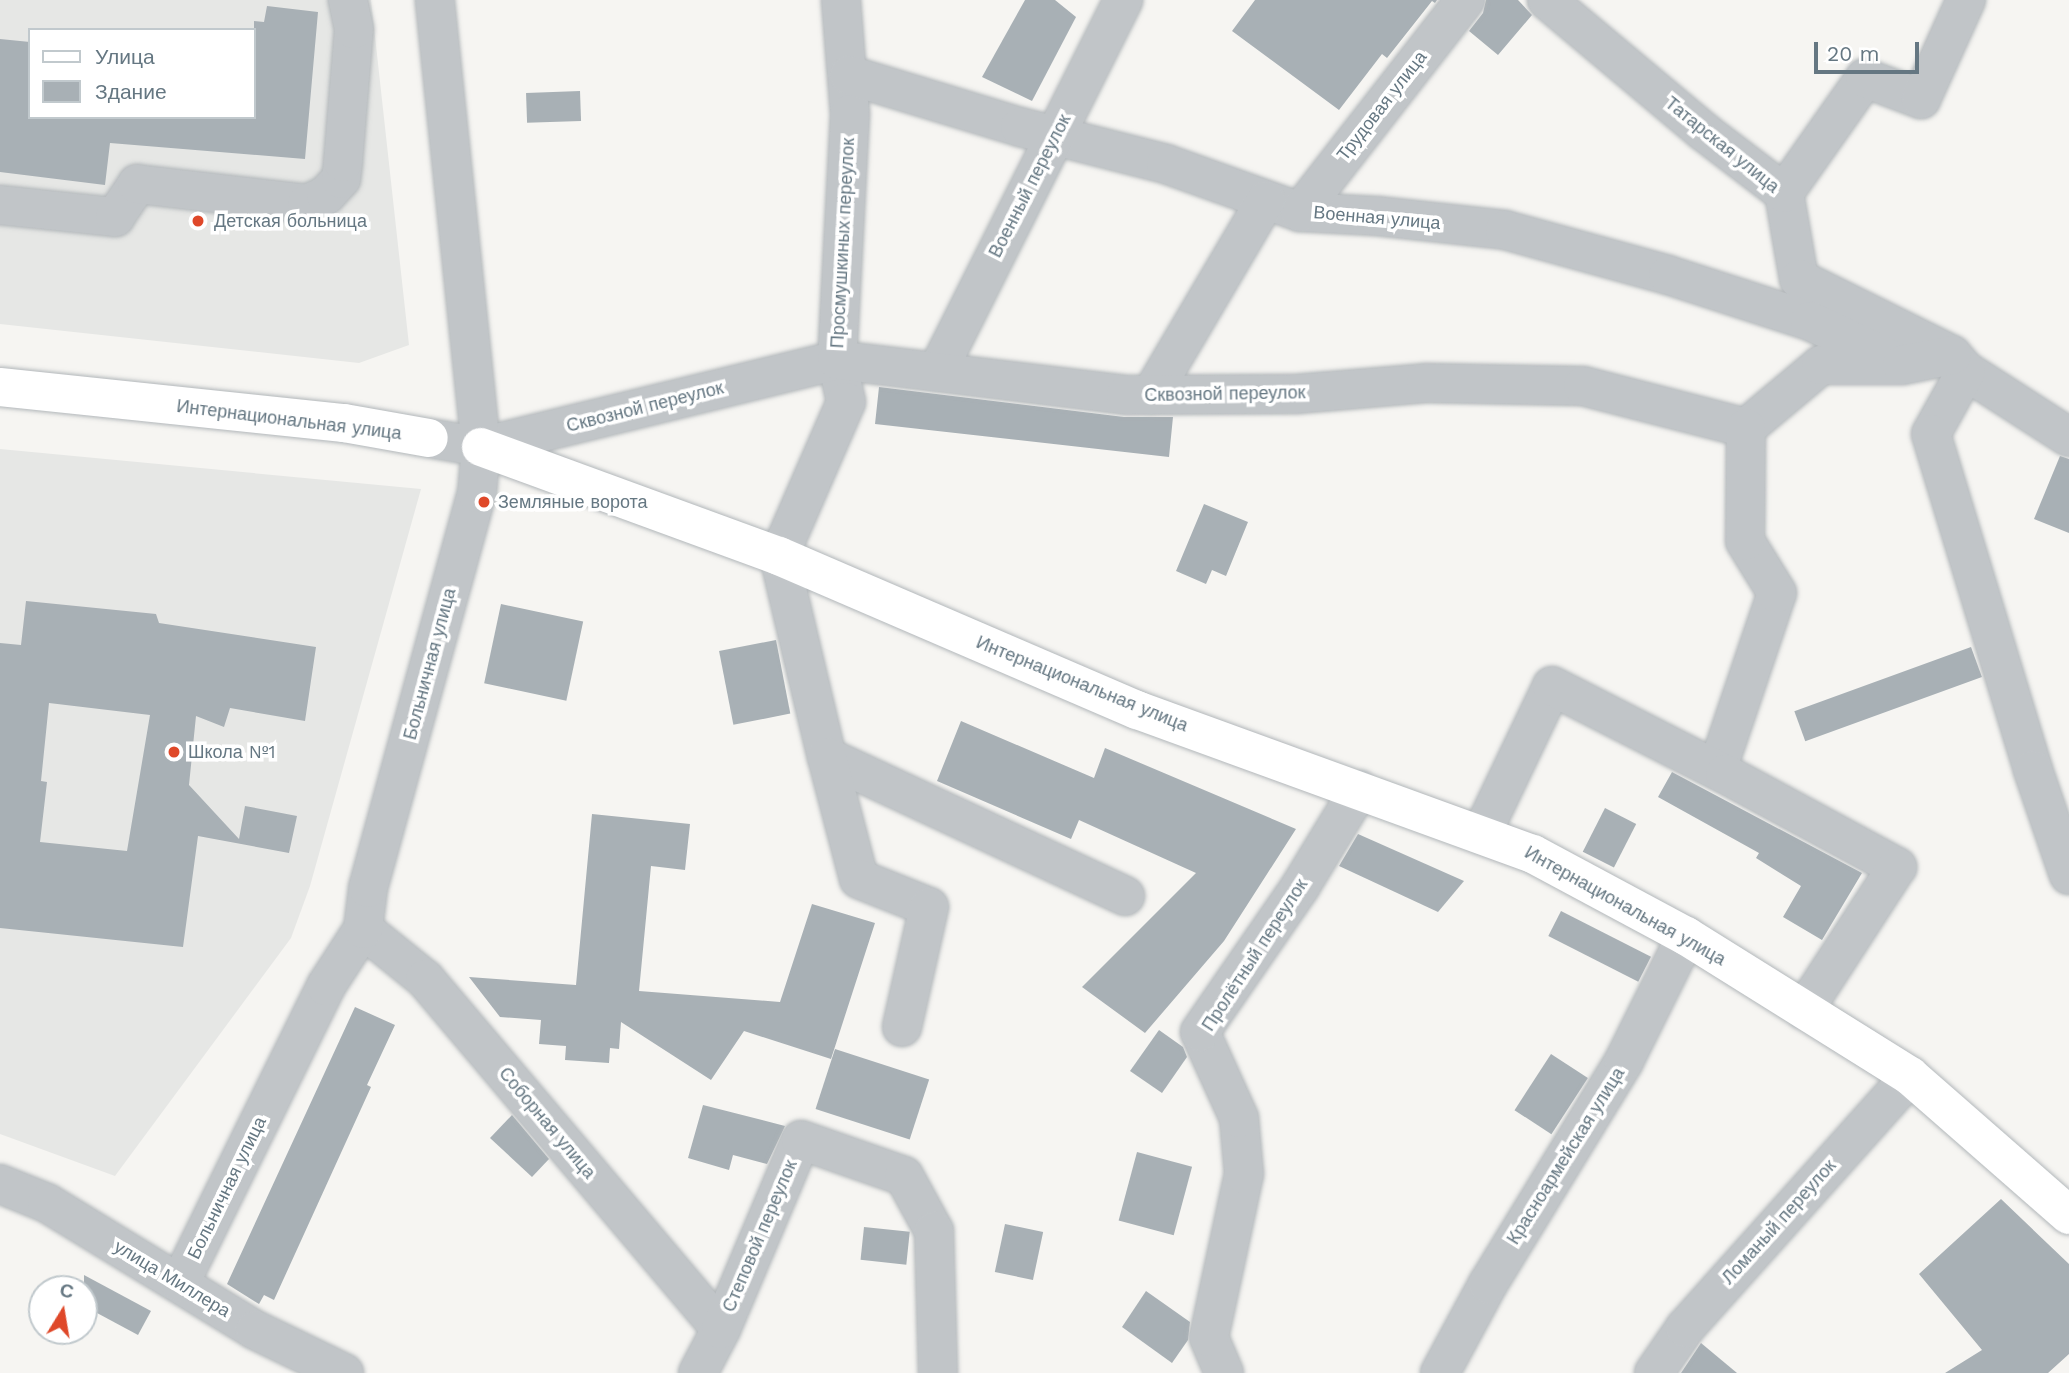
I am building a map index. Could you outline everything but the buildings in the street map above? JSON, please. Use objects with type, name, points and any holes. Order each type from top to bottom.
[{"type":"main road","name":"Интернациональная улица","points":[[0,387],[344,423],[429,438]]},
{"type":"main road","name":"Интернациональная улица","points":[[481,447],[779,556],[1138,710],[1533,853],[1686,936],[1910,1076],[2069,1215]]},
{"type":"street","points":[[0,205],[115,217],[137,184],[307,204],[326,195],[341,179],[343,162],[354,29],[348,0]]},
{"type":"street","name":"Больничная улица","points":[[180,1283],[326,986],[363,929],[368,888],[477,494],[481,447],[435,0]]},
{"type":"street","name":"Просмушкиных переулок","points":[[779,556],[846,402],[837,359],[850,114],[841,0]]},
{"type":"street","name":"Военный переулок","points":[[937,372],[1123,0]]},
{"type":"street","name":"Трудовая улица","points":[[1151,395],[1283,206],[1465,0]]},
{"type":"street","name":"Татарская улица","points":[[1547,0],[1703,131],[1784,193],[1799,279],[1959,363],[2069,438]]},
{"type":"street","points":[[1784,193],[1865,78],[1921,99],[1966,0]]},
{"type":"street","name":"Военная улица","points":[[849,75],[1055,136],[1166,164],[1283,206],[1505,230],[1668,275],[1810,321],[1902,365]]},
{"type":"street","name":"Сквозной переулок","points":[[481,447],[837,359],[1126,395],[1296,394],[1426,383],[1583,386],[1746,428]]},
{"type":"street","points":[[1717,771],[1777,593],[1745,541],[1746,428],[1821,365],[1959,363],[1931,434],[2033,771],[2069,875]]},
{"type":"street","name":"Интернациональная улица","points":[[429,438],[481,447]]},
{"type":"street","points":[[779,556],[859,879],[929,907],[902,1027]]},
{"type":"street","points":[[1481,835],[1552,687],[1897,867],[1804,1010]]},
{"type":"street","points":[[827,757],[1125,897]]},
{"type":"street","name":"Пролётный переулок","points":[[1224,1373],[1209,1337],[1244,1174],[1239,1118],[1200,1032],[1300,887],[1359,790]]},
{"type":"street","name":"Соборная улица","points":[[363,929],[425,979],[722,1329]]},
{"type":"street","name":"Красноармейская улица","points":[[1440,1373],[1488,1284],[1624,1062],[1686,936]]},
{"type":"street","name":"Ломаный переулок","points":[[1654,1373],[1685,1328],[1910,1076]]},
{"type":"street","name":"Степовой переулок","points":[[698,1373],[722,1329],[801,1140],[904,1176],[934,1231],[938,1373]]},
{"type":"street","name":"улица Миллера","points":[[0,1184],[47,1203],[255,1330],[344,1373]]},
{"type":"shaded area","name":"Детская больница","points":[[0,0],[371,0],[409,345],[359,363],[0,324]]},
{"type":"shaded area","name":"Школа №1","points":[[0,449],[421,489],[310,886],[291,938],[115,1176],[0,1134]]},
{"type":"place","name":"Детская больница","points":[[198,221]]},
{"type":"place","name":"Земляные ворота","points":[[484,502]]},
{"type":"place","name":"Школа №1","points":[[174,752]]}]
